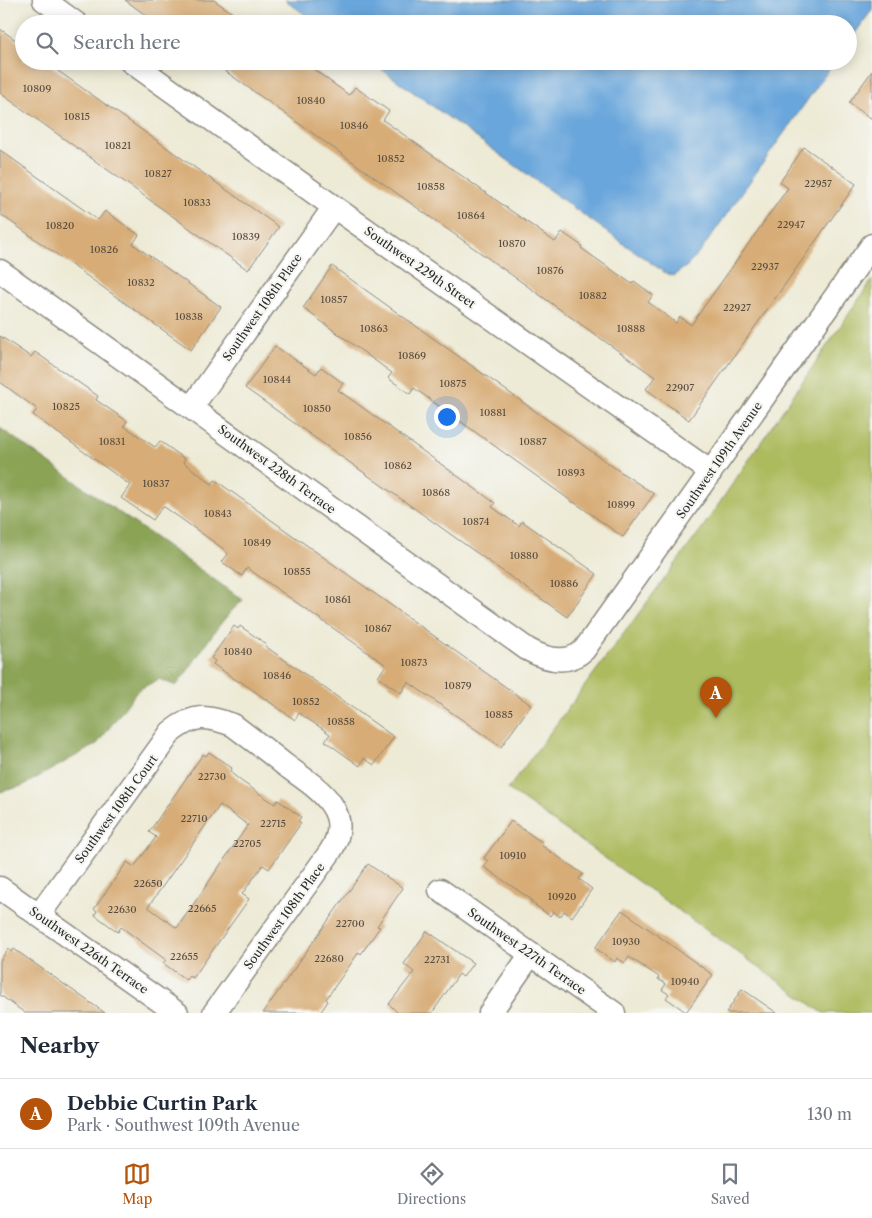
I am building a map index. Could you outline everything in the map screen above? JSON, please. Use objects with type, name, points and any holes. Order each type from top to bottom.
[{"type":"street","points":[[44,0],[65,15]]},
{"type":"street","name":"Southwest 229th Street","points":[[143,70],[711,472]]},
{"type":"street","name":"Southwest 108th Place","points":[[191,408],[334,207]]},
{"type":"street","name":"Southwest 109th Avenue","points":[[557,660],[574,657],[584,650],[872,245]]},
{"type":"street","name":"Southwest 228th Terrace","points":[[0,271],[527,649],[541,656],[557,660]]},
{"type":"street","name":"Southwest 108th Court","points":[[39,915],[171,732],[186,721],[204,717],[225,722],[236,728],[320,790],[330,801],[336,814]]},
{"type":"street","name":"Southwest 108th Place","points":[[214,1013],[333,847],[338,823],[336,814]]},
{"type":"street","name":"Southwest 226th Terrace","points":[[0,888],[177,1013]]},
{"type":"street","name":"Southwest 227th Terrace","points":[[440,890],[614,1013]]},
{"type":"street","points":[[490,1013],[531,954]]},
{"type":"green space","points":[[872,280],[872,1013],[823,1013],[508,789],[703,527]]},
{"type":"green space","points":[[0,428],[243,600],[215,631],[176,686],[159,679],[138,690],[97,744],[22,786],[0,792]]},
{"type":"water","points":[[285,0],[872,0],[872,10],[857,31],[857,15],[306,15]]},
{"type":"water","points":[[382,70],[829,70],[700,252],[687,266],[673,276],[664,272]]},
{"type":"building","points":[[125,0],[214,0],[235,15],[146,15]]},
{"type":"building","points":[[0,29],[15,40],[15,70],[57,70],[279,227],[248,270],[0,93]]},
{"type":"building","points":[[224,70],[314,70],[349,95],[355,87],[389,111],[383,120],[555,242],[562,232],[582,246],[581,248],[632,284],[634,281],[653,295],[648,302],[676,323],[680,317],[691,325],[788,188],[780,182],[804,147],[856,184],[689,420],[646,389],[655,377]]},
{"type":"building","points":[[872,71],[872,119],[849,103]]},
{"type":"building","points":[[0,150],[98,220],[105,211],[139,235],[133,244],[221,307],[191,350],[0,214]]},
{"type":"building","points":[[332,266],[654,494],[623,537],[414,388],[410,394],[388,378],[392,373],[303,308]]},
{"type":"building","points":[[0,336],[31,357],[35,352],[98,396],[96,400],[127,421],[124,426],[155,447],[160,441],[185,459],[183,462],[212,484],[215,480],[531,705],[501,747],[408,682],[401,693],[378,677],[386,665],[247,568],[242,576],[222,562],[228,554],[225,550],[163,506],[153,520],[121,498],[130,485],[33,415],[37,409],[0,382]]},
{"type":"building","points":[[275,346],[316,374],[321,367],[343,383],[338,390],[495,503],[492,507],[519,526],[522,521],[597,574],[567,617],[245,388]]},
{"type":"building","points":[[234,626],[238,629],[240,626],[266,644],[265,646],[394,737],[374,765],[364,758],[360,766],[325,741],[330,734],[299,713],[295,720],[213,664],[215,661],[211,658]]},
{"type":"building","points":[[209,752],[232,768],[230,772],[275,804],[278,800],[301,817],[298,821],[301,823],[269,869],[263,865],[242,894],[249,899],[193,978],[189,976],[186,980],[163,963],[166,960],[121,927],[118,932],[95,915],[97,911],[94,909],[127,862],[134,867],[156,837],[149,832],[203,754],[206,756]],"holes":[[[220,805],[248,825],[177,928],[148,907]]]},
{"type":"building","points":[[511,821],[543,843],[541,845],[583,874],[579,879],[592,889],[572,917],[564,911],[560,917],[553,911],[550,916],[531,902],[532,900],[484,867],[488,861],[484,858]]},
{"type":"building","points":[[368,864],[403,888],[377,926],[380,927],[361,954],[359,952],[326,999],[328,1001],[320,1013],[263,1013]]},
{"type":"building","points":[[622,910],[713,975],[686,1012],[666,998],[669,994],[662,990],[666,984],[658,979],[659,977],[629,957],[625,963],[617,958],[615,962],[595,948]]},
{"type":"building","points":[[427,931],[473,963],[463,977],[459,974],[432,1013],[398,1013],[389,1004],[414,972],[404,964]]},
{"type":"building","points":[[8,949],[12,952],[14,949],[105,1013],[25,1013],[0,995],[0,961]]},
{"type":"building","points":[[742,989],[777,1013],[726,1013]]},
{"type":"place","name":"Debbie Curtin Park","points":[[716,718]]}]
